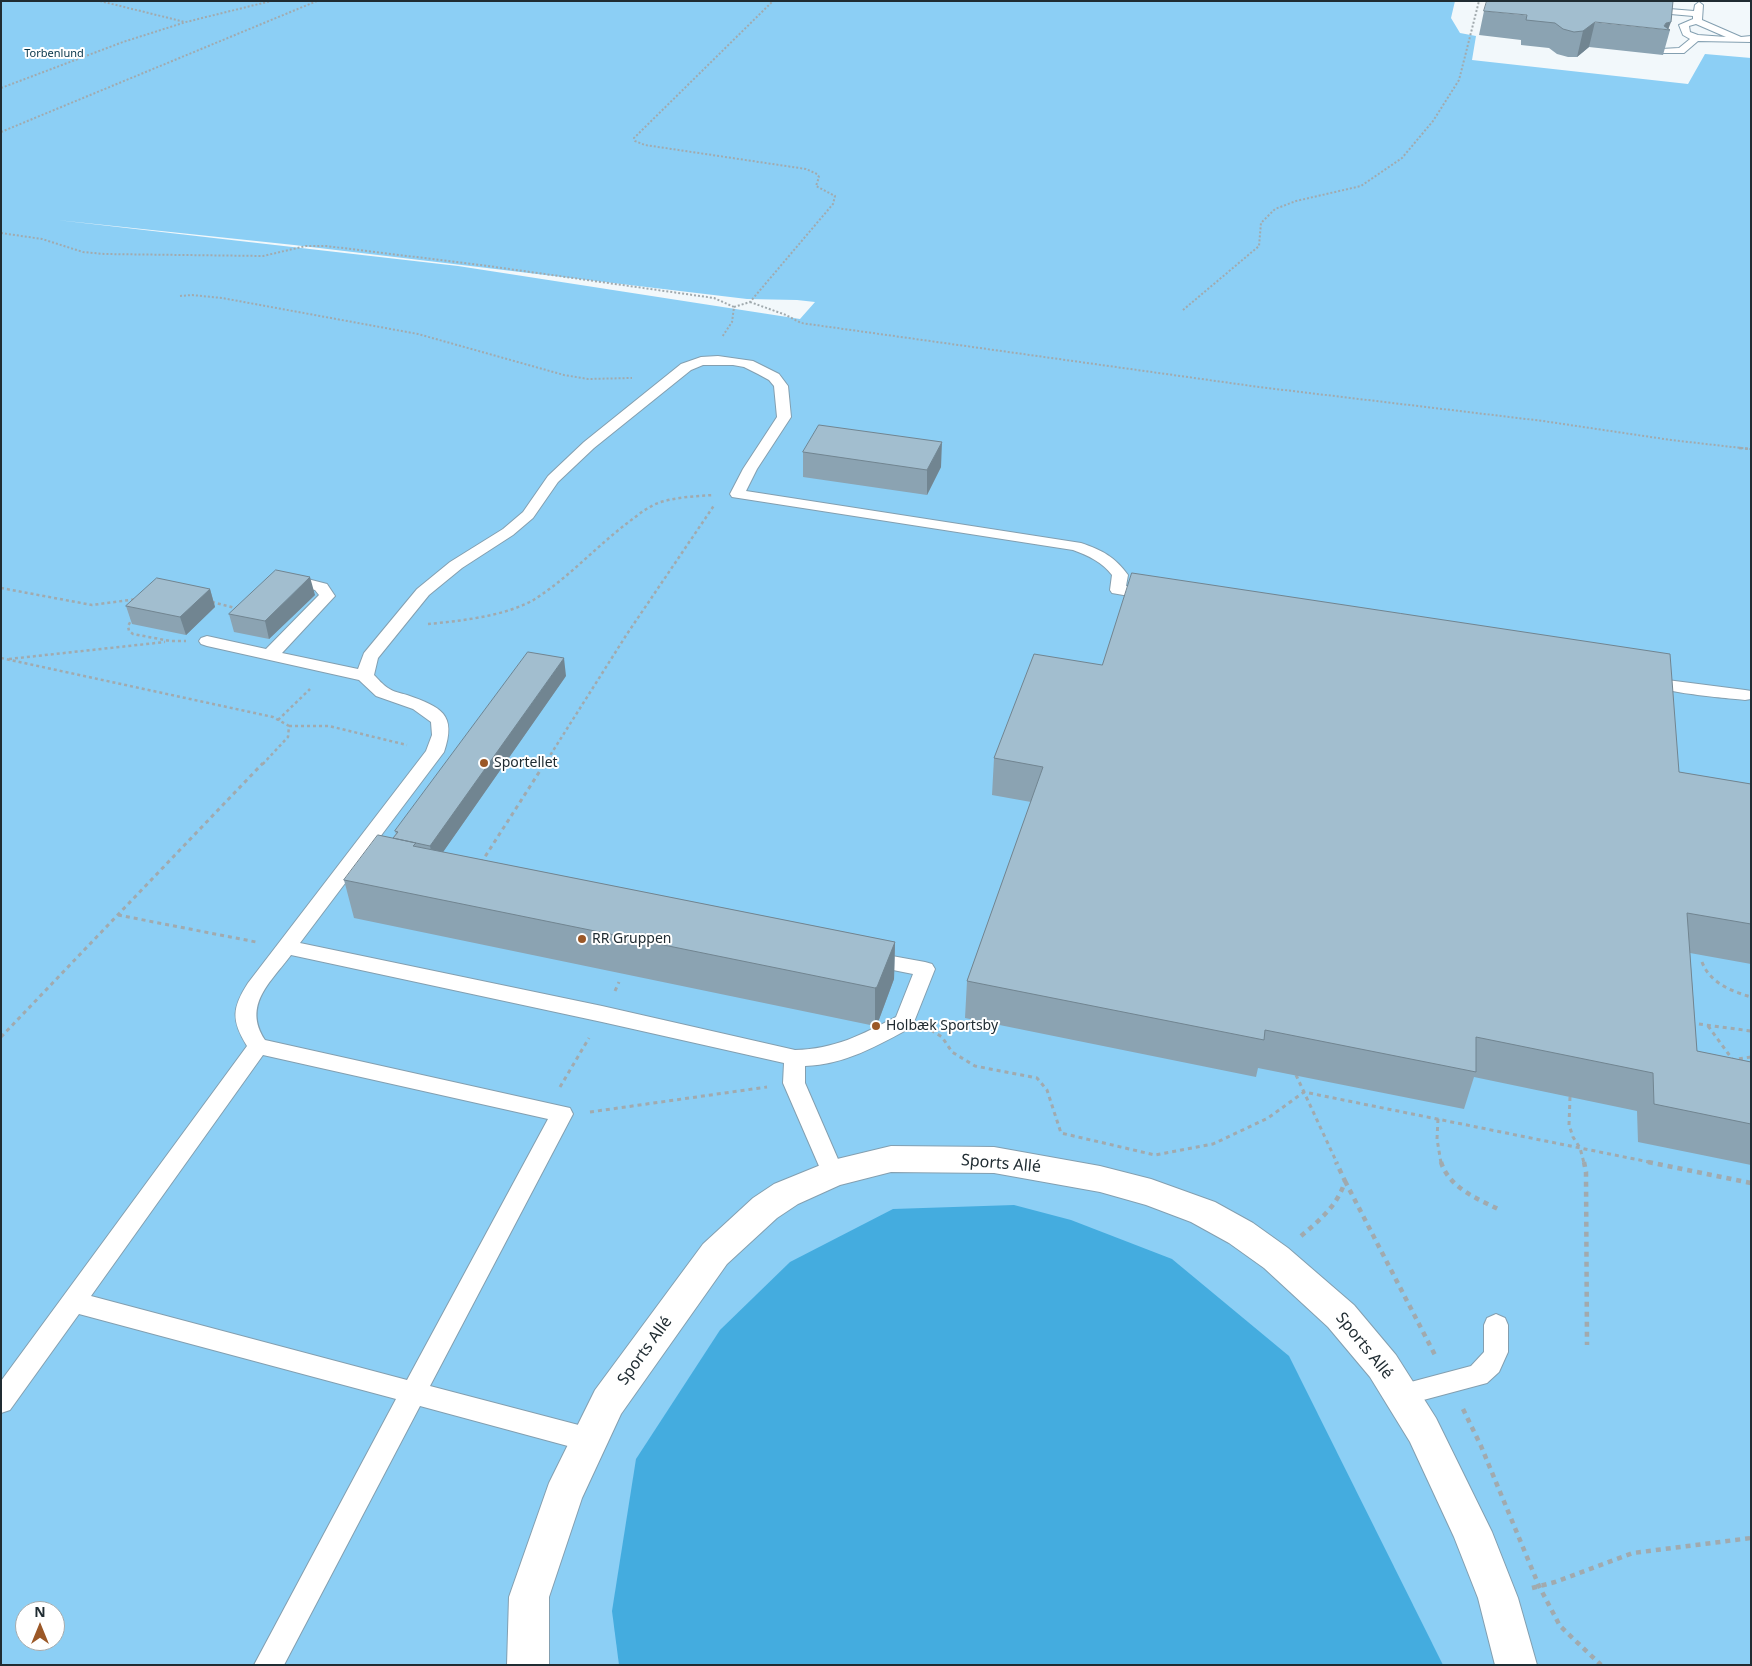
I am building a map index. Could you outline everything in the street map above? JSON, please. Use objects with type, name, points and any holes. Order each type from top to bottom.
[{"type":"street","name":"Sports Allé","points":[[528,1665],[529,1597],[563,1496],[608,1402],[715,1254],[765,1208],[786,1194],[833,1173],[892,1159],[994,1160],[1100,1179],[1151,1193],[1203,1212],[1241,1233],[1276,1258],[1341,1316],[1383,1366],[1423,1430],[1472,1532],[1498,1598],[1516,1665]]},
{"type":"lane","points":[[1697,18],[1700,1]]},
{"type":"lane","points":[[1641,8],[1697,18],[1740,40]]},
{"type":"lane","points":[[1697,18],[1684,25],[1686,33],[1696,38],[1719,40],[1751,39]]},
{"type":"lane","points":[[1664,51],[1681,51],[1696,38]]},
{"type":"lane","points":[[365,676],[370,656],[423,592],[456,565],[508,532],[528,515],[553,479],[590,445],[686,367],[718,360],[748,364],[774,377],[781,386],[784,418],[750,469],[737,494],[1076,546],[1100,554],[1112,564],[1120,575],[1118,590],[1167,598]]},
{"type":"lane","points":[[270,655],[327,596],[321,587],[292,580]]},
{"type":"lane","points":[[207,641],[365,676],[382,692],[419,705],[440,720],[441,735],[435,752],[363,860],[286,947],[247,999],[244,1015],[250,1035],[258,1046],[554,1113],[414,1393],[268,1665]]},
{"type":"lane","points":[[1632,675],[1666,685],[1745,695]]},
{"type":"lane","points":[[286,947],[602,1014],[795,1058],[817,1059],[857,1047],[906,1022],[925,969],[847,954]]},
{"type":"lane","points":[[1,1402],[258,1046]]},
{"type":"lane","points":[[795,1058],[794,1083],[833,1173]]},
{"type":"lane","points":[[74,1302],[590,1440]]},
{"type":"lane","points":[[1401,1395],[1478,1375],[1490,1364],[1496,1352],[1496,1325]]},
{"type":"path","points":[[100,1],[186,22]]},
{"type":"path","points":[[1,88],[124,42],[186,22],[271,1]]},
{"type":"path","points":[[1,132],[316,1]]},
{"type":"path","points":[[1,233],[42,239],[83,252],[104,254],[263,256],[306,246],[326,246],[650,288],[714,298],[734,307],[750,302],[833,204],[836,196],[816,186],[819,177],[817,174],[806,169],[644,145],[635,141],[634,138],[772,1]]},
{"type":"path","points":[[1183,310],[1243,262],[1259,246],[1261,223],[1275,208],[1296,201],[1361,186],[1402,158],[1433,121],[1459,80],[1479,1]]},
{"type":"path","points":[[180,296],[192,295],[222,298],[418,334],[588,379],[634,378]]},
{"type":"path","points":[[750,302],[786,315],[800,323],[844,330],[1259,387],[1561,423],[1670,440],[1751,449]]},
{"type":"path","points":[[718,360],[714,348],[732,322],[734,307]]},
{"type":"path","points":[[398,622],[410,625],[452,622],[517,607],[550,589],[604,541],[647,508],[660,502],[682,497],[737,494]]},
{"type":"path","points":[[480,864],[627,634],[698,528],[719,498],[737,494]]},
{"type":"path","points":[[1,588],[92,605],[142,598]]},
{"type":"path","points":[[6,659],[170,641],[207,641],[234,619],[237,613],[236,608],[207,601]]},
{"type":"path","points":[[136,614],[128,626],[129,631],[133,634],[170,641]]},
{"type":"path","points":[[1,658],[278,720],[289,726],[329,726],[435,752]]},
{"type":"path","points":[[278,720],[330,668]]},
{"type":"path","points":[[1,1037],[288,737],[289,726]]},
{"type":"path","points":[[118,915],[286,947]]},
{"type":"path","points":[[1702,962],[1704,970],[1712,978],[1739,994],[1751,997]]},
{"type":"path","points":[[602,1014],[554,1113],[629,1108],[794,1083]]},
{"type":"path","points":[[1683,1021],[1751,1032]]},
{"type":"path","points":[[906,1022],[936,1032],[952,1052],[975,1066],[1037,1078],[1047,1090],[1061,1133],[1155,1155],[1214,1144],[1268,1118],[1304,1092],[1751,1183]]},
{"type":"path","points":[[1708,1026],[1733,1060]]},
{"type":"path","points":[[1725,1064],[1733,1060],[1751,1057]]},
{"type":"path","points":[[1296,1075],[1345,1181],[1450,1382],[1481,1446],[1539,1586],[1560,1626],[1601,1665]]},
{"type":"path","points":[[1570,1097],[1569,1125],[1573,1137],[1580,1148],[1586,1172],[1588,1345]]},
{"type":"path","points":[[1438,1120],[1436,1145],[1440,1166],[1449,1181],[1467,1194],[1500,1210]]},
{"type":"path","points":[[1276,1258],[1323,1216],[1343,1193],[1345,1181]]},
{"type":"path","points":[[1498,1598],[1539,1586],[1633,1553],[1751,1538]]},
{"type":"green space","name":"Holbæk Sportsby","points":[[1,1],[1455,1],[1451,18],[1460,33],[1476,36],[1472,60],[1688,84],[1705,54],[1751,58],[1751,1665],[1,1665]],"holes":[[[57,220],[294,245],[747,299],[815,302],[800,319],[458,266]]]},
{"type":"shaded area","points":[[1014,1205],[1071,1220],[1172,1259],[1289,1356],[1443,1665],[619,1665],[612,1611],[636,1459],[720,1330],[790,1262],[893,1209]]},
{"type":"building","points":[[1487,1],[1673,1],[1671,22],[1666,23],[1664,26],[1670,30],[1595,22],[1583,31],[1574,32],[1563,29],[1555,23],[1526,20],[1527,15],[1484,11]]},
{"type":"building","points":[[819,425],[942,442],[927,470],[803,452]]},
{"type":"building","points":[[276,570],[310,577],[265,621],[229,614]]},
{"type":"building","name":"Holbæk Sportsby","points":[[1132,573],[1670,654],[1679,772],[1751,784],[1751,924],[1687,913],[1697,1051],[1751,1062],[1751,1124],[1654,1104],[1653,1073],[1476,1037],[1476,1072],[1265,1030],[1264,1040],[967,981],[1043,767],[994,758],[1034,654],[1102,665]]},
{"type":"building","points":[[157,578],[210,589],[180,617],[126,606]]},
{"type":"building","points":[[528,652],[564,658],[430,846],[393,838],[398,832],[395,831]]},
{"type":"building","points":[[378,835],[416,843],[413,846],[895,942],[875,988],[344,880]]},
{"type":"place","name":"Sportellet","points":[[484,763]]},
{"type":"place","name":"RR Gruppen","points":[[582,939]]},
{"type":"place","name":"Holbæk Sportsby","points":[[876,1026]]},
{"type":"park label","name":"Torbenlund","points":[[54,54]]}]
